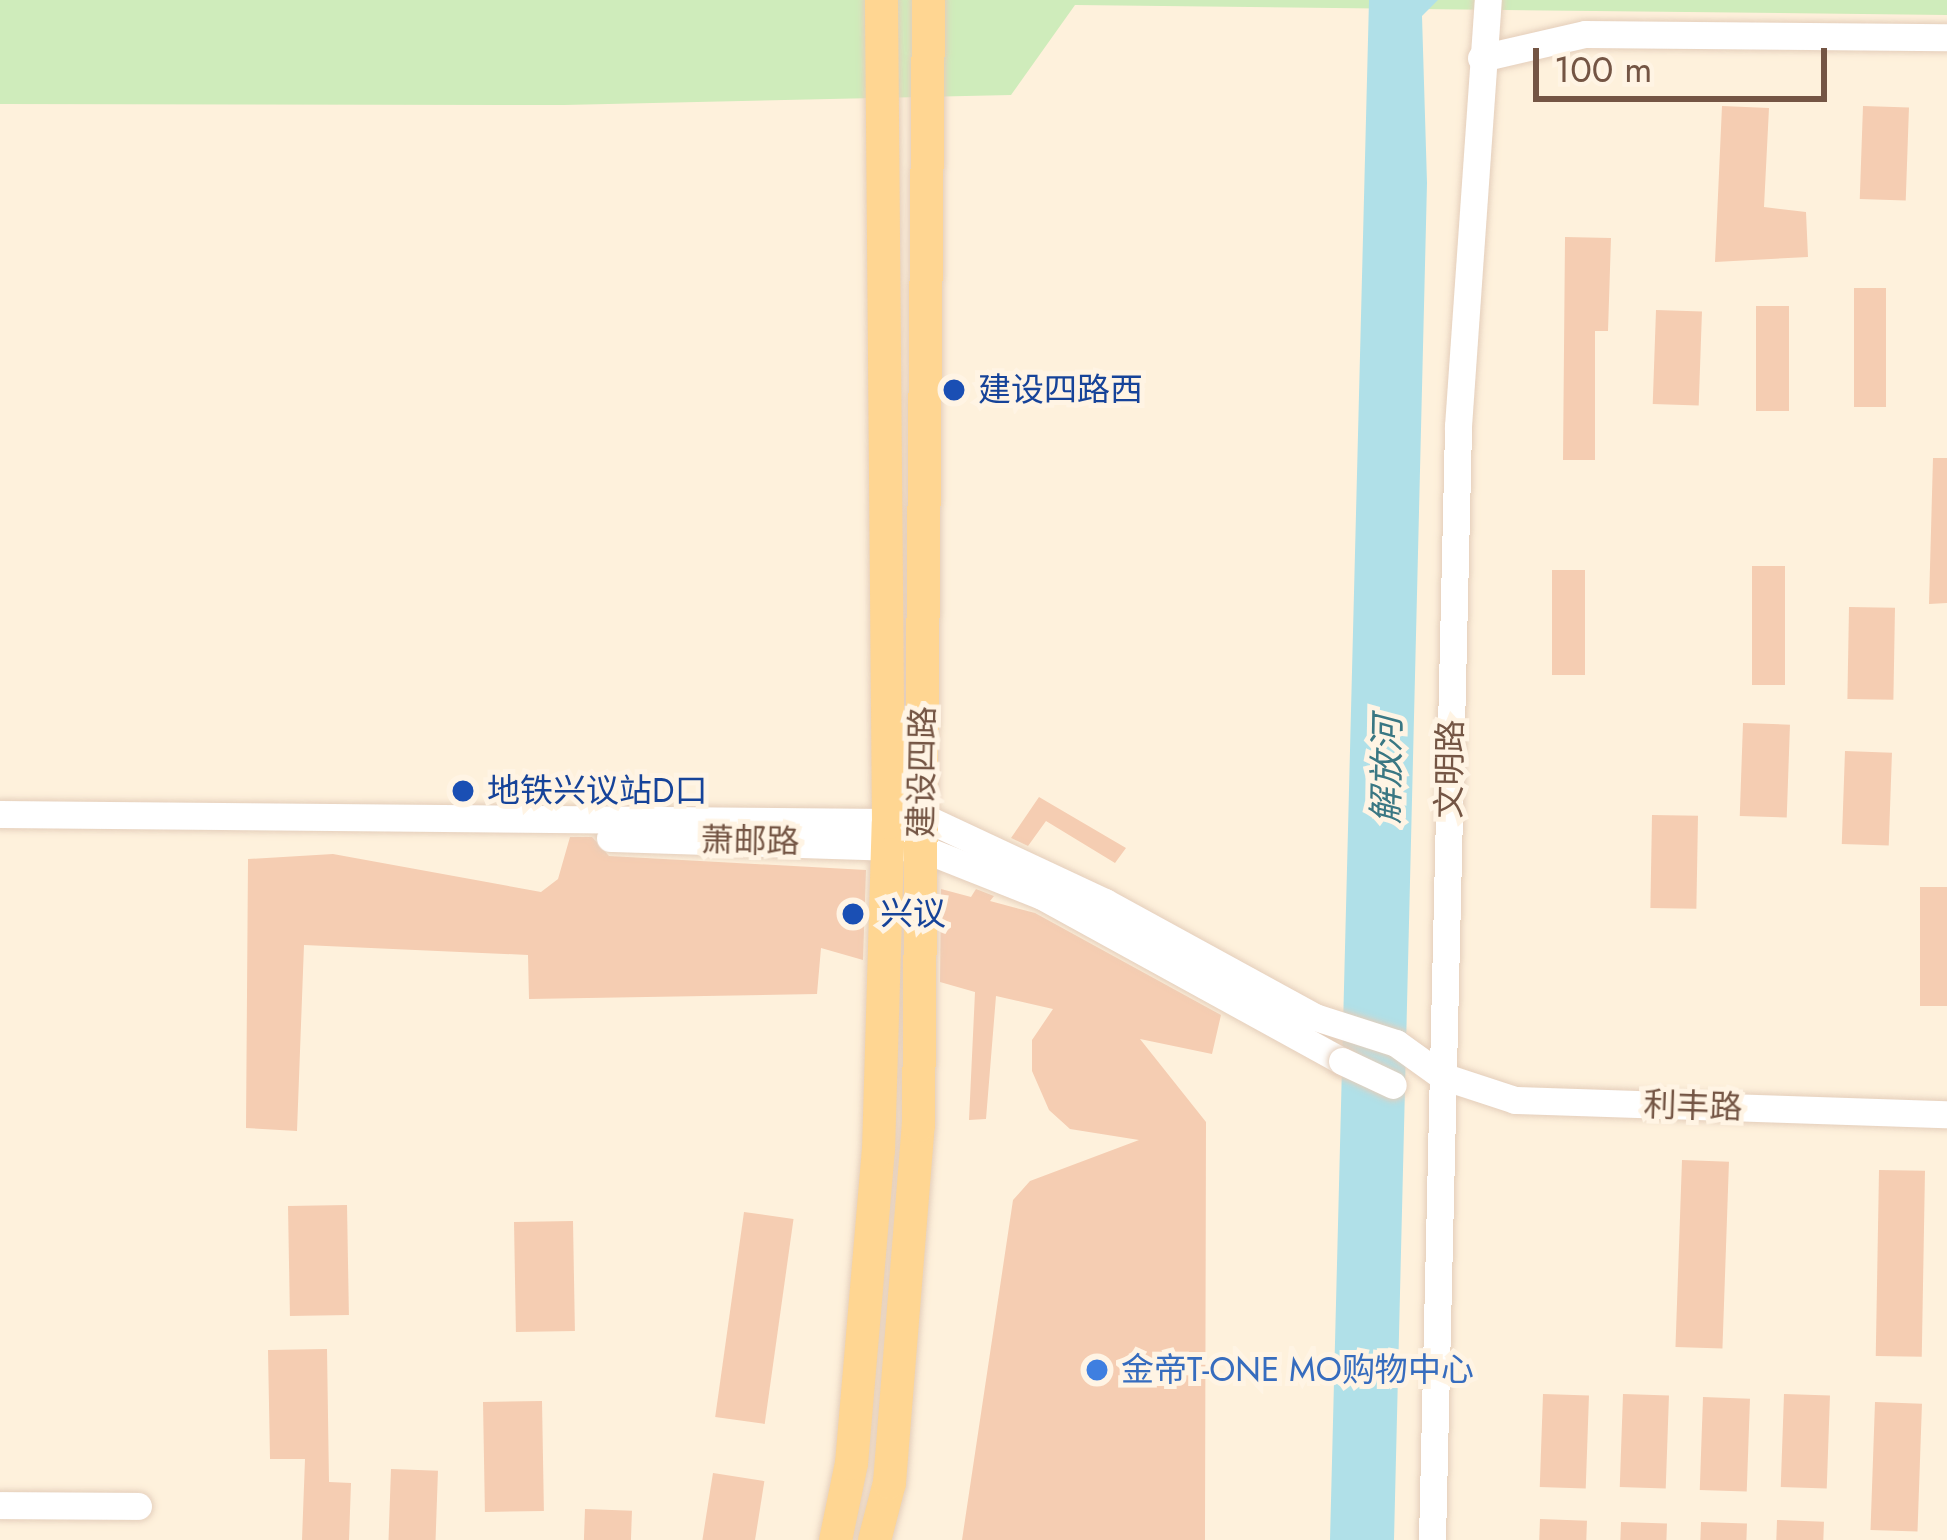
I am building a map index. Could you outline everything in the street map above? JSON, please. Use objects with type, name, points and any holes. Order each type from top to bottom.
[{"type":"main road","name":"建设四路","points":[[835,1540],[851,1462],[878,1150],[887,833],[880,0]]},
{"type":"main road","name":"建设四路","points":[[874,1540],[890,1482],[918,1125],[928,0]]},
{"type":"street","name":"文明路","points":[[1432,1540],[1458,426],[1487,13]]},
{"type":"street","points":[[1481,58],[1585,34],[1947,37]]},
{"type":"street","points":[[0,814],[459,818],[921,832],[1343,1026],[1396,1042],[1442,1076]]},
{"type":"street","name":"萧邮路","points":[[0,830],[887,833]]},
{"type":"street","points":[[921,832],[1275,1030],[1393,1085],[1442,1076]]},
{"type":"street","name":"利丰路","points":[[1442,1076],[1515,1100],[1947,1114]]},
{"type":"street","points":[[0,1505],[138,1506]]},
{"type":"green space","points":[[0,0],[1947,0],[1947,15],[1075,5],[1011,95],[564,105],[0,104]]},
{"type":"water","name":"解放河","points":[[1369,0],[1438,0],[1422,16],[1427,183],[1394,1540],[1330,1540]]},
{"type":"building","points":[[1722,106],[1769,108],[1764,207],[1806,212],[1808,257],[1715,262]]},
{"type":"building","points":[[1863,106],[1909,108],[1906,201],[1860,199]]},
{"type":"building","points":[[1565,237],[1611,238],[1608,331],[1595,331],[1595,460],[1563,460]]},
{"type":"building","points":[[1854,288],[1886,288],[1886,407],[1854,407]]},
{"type":"building","points":[[1756,306],[1789,306],[1789,411],[1756,411]]},
{"type":"building","points":[[1656,310],[1702,312],[1699,406],[1653,404]]},
{"type":"building","points":[[1933,458],[1947,458],[1947,603],[1929,604]]},
{"type":"building","points":[[1752,566],[1785,566],[1785,685],[1752,685]]},
{"type":"building","points":[[1552,570],[1585,570],[1585,675],[1552,675]]},
{"type":"building","points":[[1849,607],[1895,608],[1893,700],[1847,699]]},
{"type":"building","points":[[1743,723],[1790,725],[1787,818],[1740,816]]},
{"type":"building","points":[[1845,751],[1892,753],[1889,846],[1842,844]]},
{"type":"building","points":[[1039,797],[1126,848],[1115,863],[1046,821],[1028,846],[1011,838]]},
{"type":"building","points":[[1652,815],[1698,816],[1696,909],[1650,908]]},
{"type":"building","points":[[570,837],[592,837],[609,856],[866,870],[863,960],[821,948],[817,994],[529,999],[528,955],[304,945],[297,1131],[246,1128],[248,859],[333,854],[541,892],[558,879]]},
{"type":"building","points":[[1920,887],[1947,887],[1947,1006],[1920,1006]]},
{"type":"building","name":"金帝T-ONE MO购物中心","points":[[941,889],[971,897],[976,889],[994,896],[990,901],[1035,913],[1221,1015],[1212,1054],[1140,1039],[1206,1122],[1205,1540],[962,1540],[1013,1200],[1030,1181],[1139,1140],[1070,1129],[1049,1110],[1032,1071],[1032,1040],[1053,1009],[996,996],[986,1119],[969,1120],[975,992],[940,982]]},
{"type":"building","points":[[1682,1160],[1729,1162],[1722,1349],[1675,1347]]},
{"type":"building","points":[[1879,1170],[1925,1171],[1922,1357],[1876,1356]]},
{"type":"building","points":[[347,1205],[349,1315],[290,1316],[288,1206]]},
{"type":"building","points":[[744,1212],[794,1219],[765,1424],[715,1417]]},
{"type":"building","points":[[573,1221],[575,1331],[516,1332],[514,1222]]},
{"type":"building","points":[[327,1349],[329,1482],[351,1483],[349,1540],[302,1540],[305,1459],[270,1459],[268,1350]]},
{"type":"building","points":[[1543,1394],[1589,1396],[1586,1489],[1540,1487]]},
{"type":"building","points":[[1623,1394],[1669,1396],[1666,1489],[1620,1487]]},
{"type":"building","points":[[1784,1394],[1830,1396],[1827,1489],[1781,1487]]},
{"type":"building","points":[[1703,1397],[1750,1399],[1747,1492],[1700,1490]]},
{"type":"building","points":[[542,1401],[544,1511],[485,1512],[483,1402]]},
{"type":"building","points":[[1875,1402],[1922,1404],[1918,1532],[1871,1530]]},
{"type":"building","points":[[391,1469],[438,1471],[436,1540],[389,1540]]},
{"type":"building","points":[[713,1473],[764,1481],[755,1540],[702,1540]]},
{"type":"building","points":[[585,1509],[632,1511],[631,1540],[584,1540]]},
{"type":"building","points":[[1540,1519],[1587,1521],[1586,1540],[1539,1540]]},
{"type":"building","points":[[1777,1520],[1824,1522],[1823,1540],[1776,1540]]},
{"type":"building","points":[[1621,1522],[1667,1524],[1666,1540],[1620,1540]]},
{"type":"building","points":[[1701,1522],[1747,1524],[1746,1540],[1700,1540]]},
{"type":"place","name":"建设四路西","points":[[954,390]]},
{"type":"place","name":"地铁兴议站D口","points":[[463,791]]},
{"type":"place","name":"兴议","points":[[853,914]]},
{"type":"place","name":"金帝T-ONE MO购物中心","points":[[1097,1370]]}]
